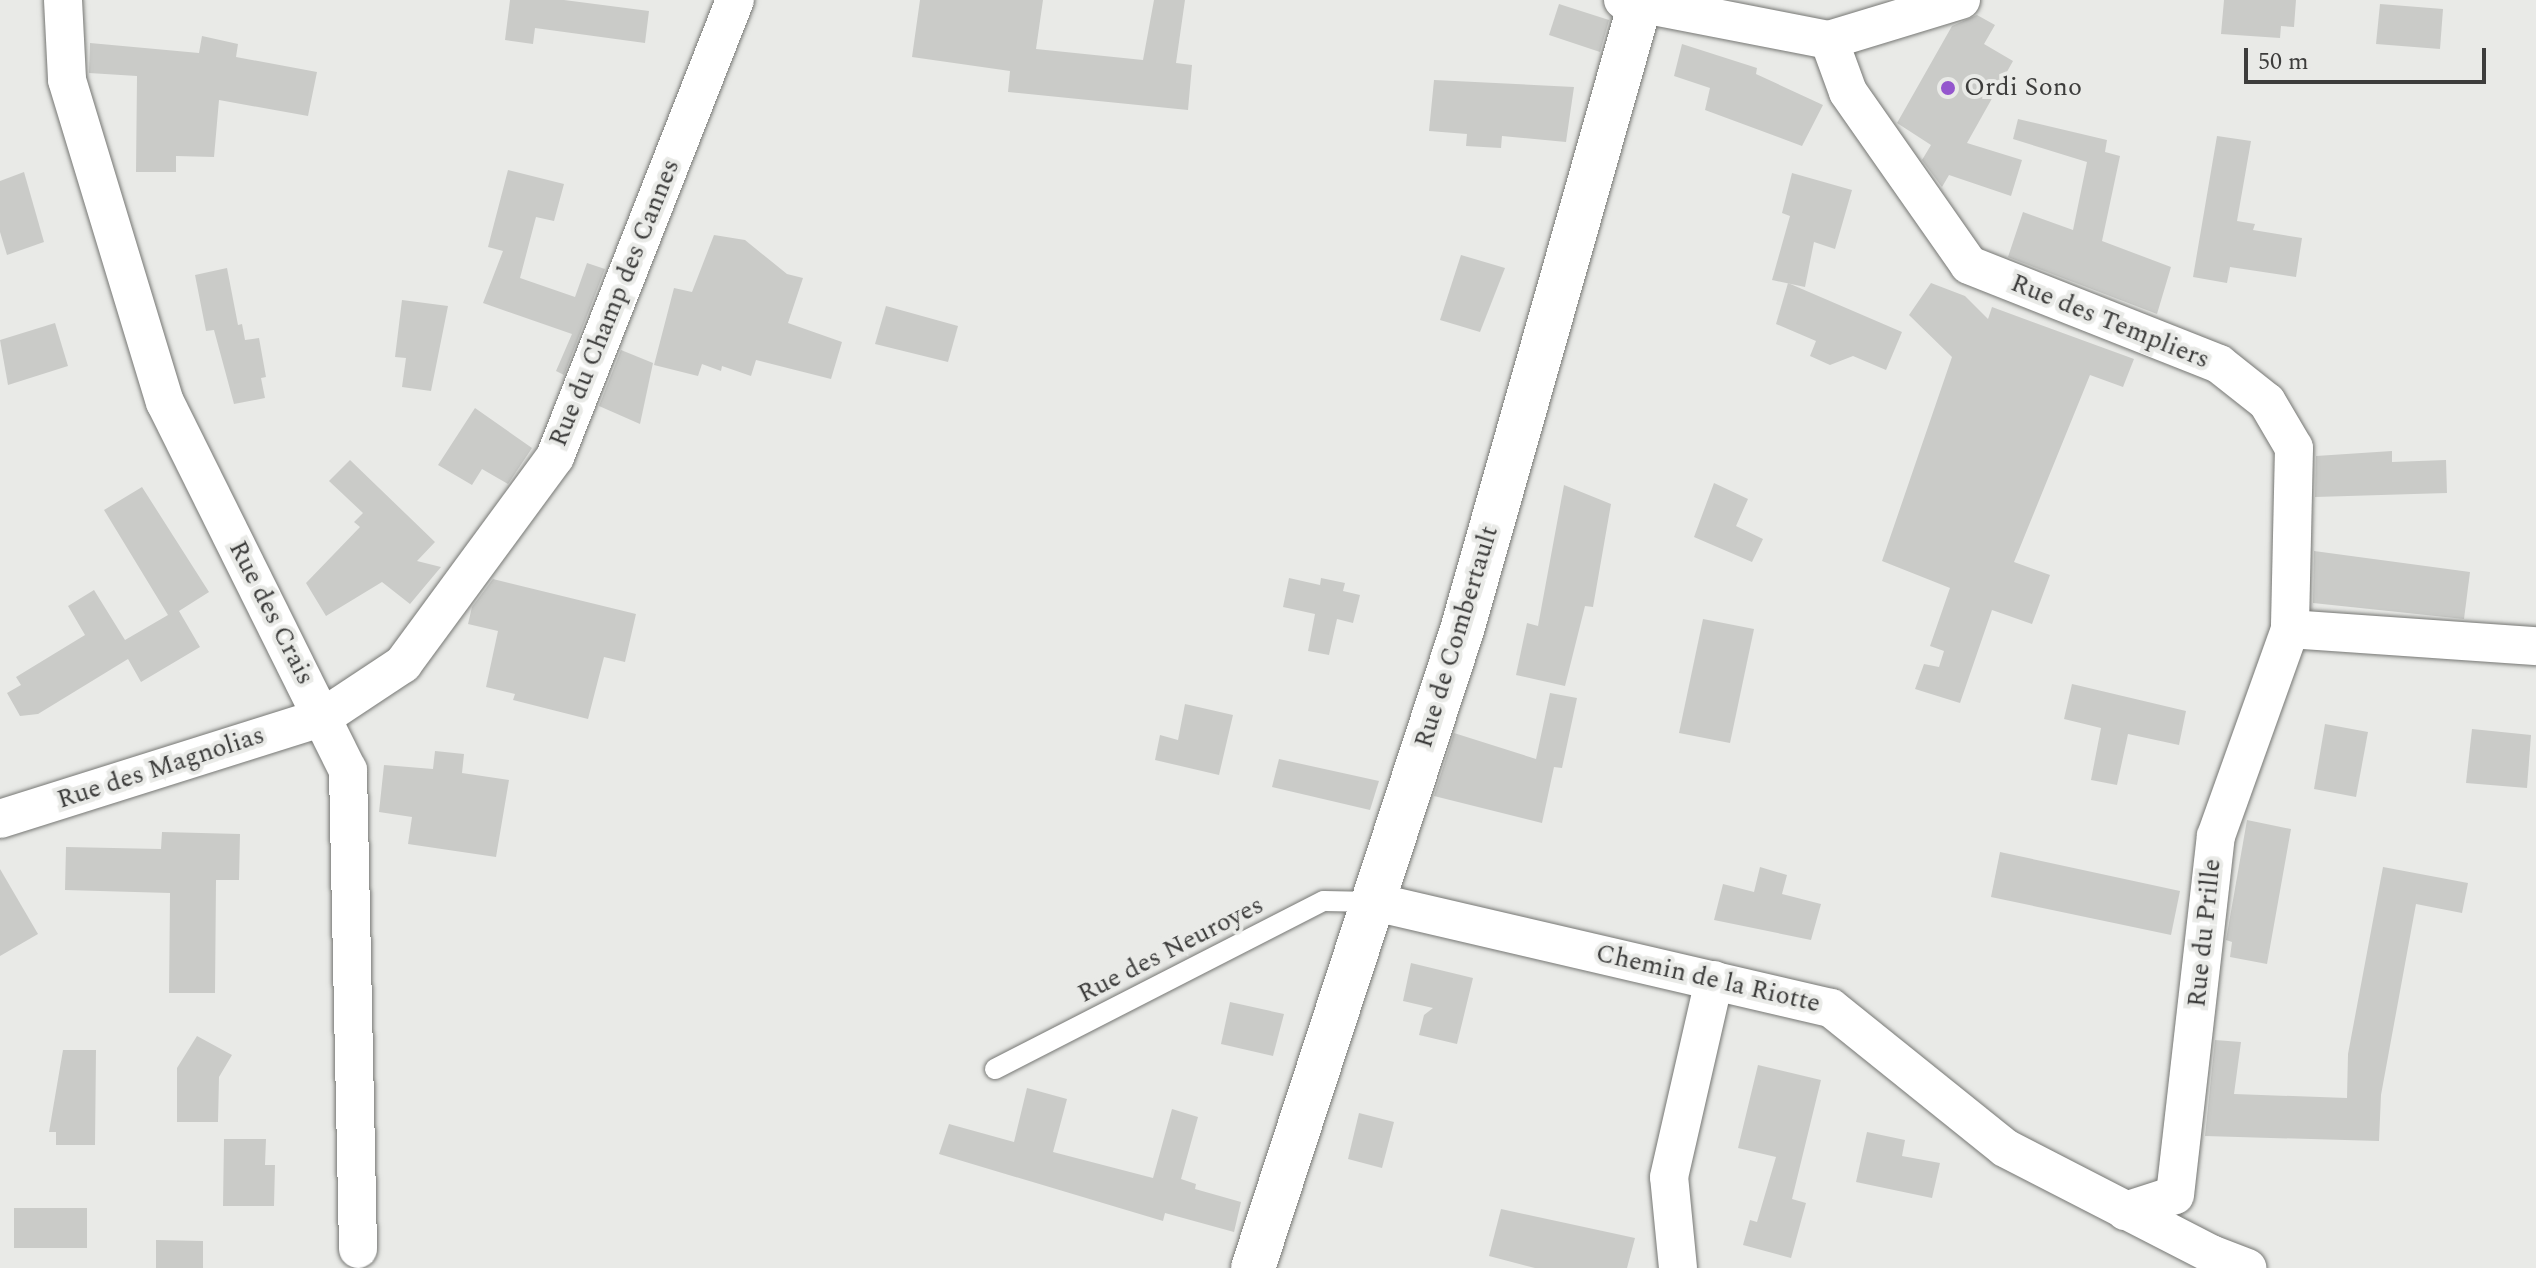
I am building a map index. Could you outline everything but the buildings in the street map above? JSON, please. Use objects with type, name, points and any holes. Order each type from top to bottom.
[{"type":"street","name":"Rue des Crais","points":[[63,0],[67,80],[165,402],[348,770],[358,1249]]},
{"type":"street","name":"Rue du Champ des Cannes","points":[[323,717],[403,664],[555,457],[735,0]]},
{"type":"street","points":[[1635,1],[1829,40],[1961,0]]},
{"type":"street","name":"Rue de Combertault","points":[[1253,1268],[1462,630],[1635,1]]},
{"type":"street","name":"Rue des Templiers","points":[[1829,40],[1848,92],[1969,265],[2219,364],[2267,402],[2294,448],[2290,629]]},
{"type":"street","points":[[2290,629],[2536,646]]},
{"type":"street","name":"Rue du Prille","points":[[2125,1211],[2175,1195],[2216,836],[2290,629]]},
{"type":"street","name":"Rue des Magnolias","points":[[0,819],[323,717]]},
{"type":"street","name":"Chemin de la Riotte","points":[[1375,902],[1831,1008],[2005,1148],[2125,1211],[2247,1268]]},
{"type":"street","points":[[1678,1268],[1669,1177],[1714,980]]},
{"type":"lane","name":"Rue des Neuroyes","points":[[995,1069],[1324,901],[1375,902]]},
{"type":"place","name":"Ordi Sono","points":[[1948,88]]}]
